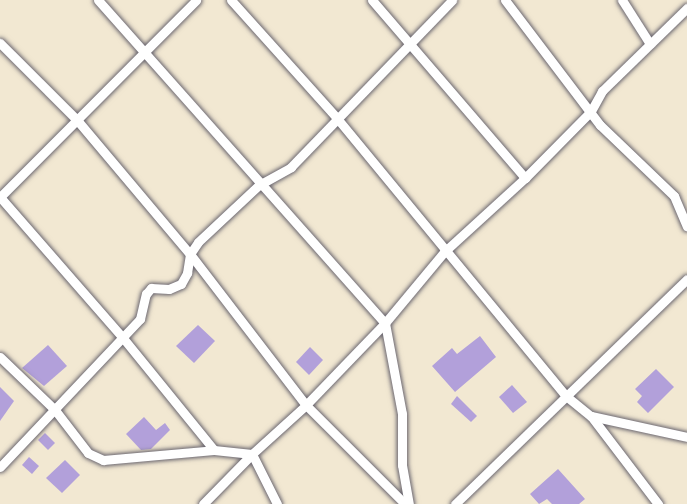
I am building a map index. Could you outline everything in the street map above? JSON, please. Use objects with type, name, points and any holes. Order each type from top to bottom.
[{"type":"street","points":[[98,0],[145,51],[259,185],[385,323],[402,414],[402,465],[407,504]]},
{"type":"street","points":[[196,0],[0,197],[123,338],[214,450]]},
{"type":"street","points":[[231,0],[336,117],[444,252],[566,396],[591,416],[658,504]]},
{"type":"street","points":[[372,0],[525,178]]},
{"type":"street","points":[[0,467],[140,319],[146,294],[151,288],[169,289],[181,284],[187,273],[190,254],[259,185],[291,167],[336,117],[410,45],[452,0]]},
{"type":"street","points":[[505,0],[600,125],[674,196],[687,226]]},
{"type":"street","points":[[622,0],[650,44]]},
{"type":"street","points":[[204,504],[252,454],[306,405],[385,323],[444,252],[525,178],[591,111],[602,91],[687,8]]},
{"type":"street","points":[[0,43],[77,120],[190,254],[306,405],[407,504]]},
{"type":"street","points":[[455,504],[687,279]]},
{"type":"street","points":[[0,357],[55,410],[88,453],[103,460],[214,450],[252,454]]},
{"type":"street","points":[[591,416],[687,437]]},
{"type":"street","points":[[252,454],[277,504]]},
{"type":"building","points":[[198,325],[215,341],[194,363],[176,346]]},
{"type":"building","points":[[480,336],[496,357],[455,392],[432,366],[452,348],[457,354]]},
{"type":"building","points":[[48,345],[67,366],[44,386],[22,368]]},
{"type":"building","points":[[310,347],[323,360],[309,375],[296,362]]},
{"type":"building","points":[[656,369],[674,387],[648,413],[637,402],[642,396],[635,389]]},
{"type":"building","points":[[512,385],[527,402],[513,413],[499,397]]},
{"type":"building","points":[[0,387],[14,401],[0,421]]},
{"type":"building","points":[[457,396],[477,416],[471,422],[451,404]]},
{"type":"building","points":[[144,417],[156,430],[165,423],[170,430],[151,449],[141,450],[126,434]]},
{"type":"building","points":[[45,433],[55,443],[48,450],[38,440]]},
{"type":"building","points":[[29,457],[39,466],[32,474],[22,465]]},
{"type":"building","points":[[65,460],[80,475],[62,493],[46,478]]},
{"type":"building","points":[[558,469],[585,499],[579,504],[552,504],[547,499],[539,504],[530,494]]}]
